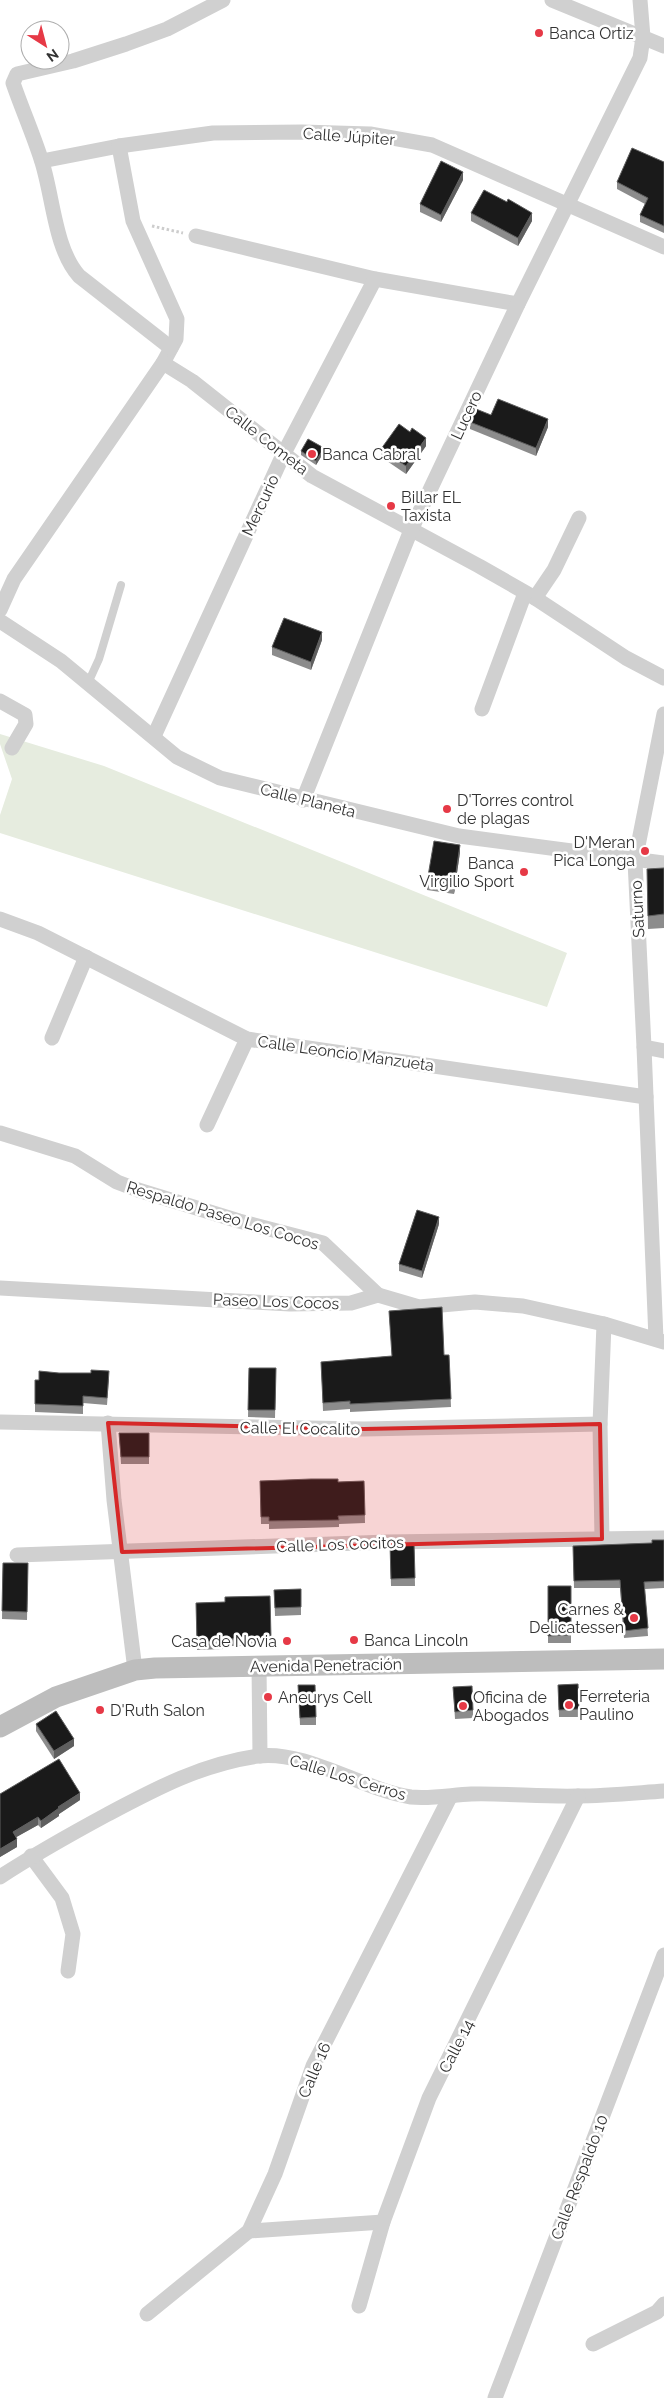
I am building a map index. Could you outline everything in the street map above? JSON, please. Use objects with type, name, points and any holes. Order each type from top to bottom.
[{"type":"street","points":[[171,348],[79,276],[72,268],[53,215],[42,161],[13,83],[17,74],[73,61],[126,44],[167,29],[223,0]]},
{"type":"street","points":[[552,0],[664,46]]},
{"type":"street","name":"Lucero","points":[[303,800],[412,530],[518,304],[640,58],[643,37],[640,0]]},
{"type":"street","name":"Calle Júpiter","points":[[42,161],[119,146],[213,133],[302,132],[370,134],[432,145],[664,247]]},
{"type":"street","points":[[0,610],[14,579],[163,363],[176,340],[177,319],[133,221],[119,146]]},
{"type":"street","points":[[196,236],[376,279],[518,304]]},
{"type":"street","name":"Mercurio","points":[[154,736],[283,455],[376,279]]},
{"type":"street","name":"Calle Cometa","points":[[163,363],[192,381],[283,455],[312,476],[530,595],[626,658],[664,678]]},
{"type":"street","points":[[482,709],[530,595],[554,570],[579,518]]},
{"type":"street","name":"Calle Planeta","points":[[0,621],[61,661],[154,736],[177,757],[220,778],[303,800],[459,836],[664,864]]},
{"type":"street","points":[[0,701],[25,715],[26,724],[12,748]]},
{"type":"street","name":"Saturno","points":[[644,1047],[635,861],[664,714]]},
{"type":"street","name":"Calle Leoncio Manzueta","points":[[0,919],[38,933],[247,1039],[646,1097]]},
{"type":"street","points":[[52,1038],[86,958]]},
{"type":"street","points":[[206,1125],[247,1039]]},
{"type":"street","points":[[660,1340],[644,1047],[664,1051]]},
{"type":"street","name":"Respaldo Paseo Los Cocos","points":[[0,1133],[76,1156],[117,1182],[138,1190],[322,1244],[378,1296]]},
{"type":"street","name":"Paseo Los Cocos","points":[[0,1288],[290,1304],[351,1303],[378,1296],[419,1307],[475,1302],[523,1306],[604,1324],[660,1340]]},
{"type":"street","points":[[602,1539],[600,1424],[604,1324]]},
{"type":"street","name":"Calle El Cocalito","points":[[0,1422],[364,1429],[600,1424]]},
{"type":"street","points":[[108,1423],[114,1500],[122,1552],[135,1670]]},
{"type":"street","name":"Calle Los Cocitos","points":[[17,1554],[388,1542],[664,1538]]},
{"type":"street","name":"Avenida Penetración","points":[[0,1727],[56,1697],[135,1670],[259,1665],[664,1659]]},
{"type":"street","points":[[259,1665],[260,1756]]},
{"type":"street","name":"Calle Los Cerros","points":[[0,1877],[31,1856],[160,1786],[213,1764],[260,1756],[281,1756],[315,1765],[411,1797],[450,1797],[470,1794],[578,1796],[664,1791]]},
{"type":"street","name":"Calle 14","points":[[359,2306],[383,2222],[429,2098],[578,1796]]},
{"type":"street","name":"Calle 16","points":[[147,2314],[249,2231],[275,2174],[312,2066],[450,1797]]},
{"type":"street","points":[[31,1856],[62,1898],[73,1934],[68,1972]]},
{"type":"street","name":"Calle Respaldo 10","points":[[495,2398],[664,1955]]},
{"type":"street","points":[[249,2231],[383,2222]]},
{"type":"street","points":[[594,2344],[658,2312],[664,2304]]},
{"type":"lane","points":[[88,682],[99,659],[122,585]]},
{"type":"path","points":[[133,221],[196,236]]},
{"type":"highlighted area","points":[[108,1423],[364,1429],[600,1424],[602,1539],[122,1552]]},
{"type":"shaded area","points":[[0,734],[104,766],[567,953],[547,1007],[0,833],[0,815],[12,779],[0,744]]},
{"type":"building","points":[[632,148],[664,162],[664,226],[640,215],[648,198],[617,182]]},
{"type":"building","points":[[441,161],[463,172],[441,215],[420,204]]},
{"type":"building","points":[[484,190],[507,202],[508,199],[532,213],[518,238],[471,213]]},
{"type":"building","points":[[498,399],[548,419],[536,448],[470,422],[476,409],[491,415]]},
{"type":"building","points":[[399,424],[410,432],[412,428],[426,438],[406,466],[381,449]]},
{"type":"building","name":"Banca Cabral","points":[[308,439],[324,448],[316,461],[301,451]]},
{"type":"building","points":[[284,618],[322,632],[311,662],[272,647]]},
{"type":"building","points":[[434,841],[460,845],[454,886],[427,882]]},
{"type":"building","points":[[664,868],[664,914],[648,916],[647,869]]},
{"type":"building","points":[[417,1210],[439,1217],[422,1271],[399,1264]]},
{"type":"building","points":[[442,1307],[444,1355],[449,1355],[451,1399],[350,1404],[350,1401],[323,1403],[321,1362],[392,1356],[389,1311]]},
{"type":"building","points":[[249,1368],[276,1368],[275,1410],[248,1410]]},
{"type":"building","points":[[91,1370],[109,1371],[107,1398],[83,1396],[83,1406],[35,1404],[35,1380],[39,1380],[39,1371],[91,1373]]},
{"type":"building","points":[[119,1433],[149,1433],[149,1457],[121,1457]]},
{"type":"building","points":[[338,1479],[338,1482],[364,1481],[365,1515],[338,1516],[339,1520],[269,1521],[269,1517],[261,1517],[260,1481]]},
{"type":"building","points":[[652,1540],[664,1540],[664,1581],[644,1582],[648,1628],[624,1631],[620,1580],[574,1581],[573,1546],[652,1543]]},
{"type":"building","points":[[414,1543],[415,1578],[391,1579],[390,1544]]},
{"type":"building","points":[[3,1563],[28,1563],[27,1612],[2,1611]]},
{"type":"building","points":[[548,1586],[571,1586],[571,1635],[548,1636]]},
{"type":"building","points":[[301,1589],[301,1607],[275,1608],[274,1590]]},
{"type":"building","points":[[270,1596],[271,1638],[224,1639],[224,1641],[197,1642],[196,1603],[225,1602],[225,1597]]},
{"type":"building","name":"Ferreteria Paulino","points":[[578,1684],[579,1709],[559,1710],[558,1685]]},
{"type":"building","points":[[298,1685],[315,1685],[316,1717],[300,1718]]},
{"type":"building","name":"Oficina de Abogados","points":[[472,1686],[473,1710],[455,1712],[453,1687]]},
{"type":"building","points":[[56,1711],[74,1739],[54,1751],[36,1724]]},
{"type":"building","points":[[59,1759],[80,1793],[41,1821],[38,1817],[13,1832],[17,1839],[0,1849],[0,1794]]},
{"type":"place","name":"Banca Ortiz","points":[[539,33]]},
{"type":"place","name":"Banca Cabral","points":[[312,454]]},
{"type":"place","name":"Billar EL Taxista","points":[[391,506]]},
{"type":"place","name":"D'Torres control de plagas","points":[[447,809]]},
{"type":"place","name":"D'Meran Pica Longa","points":[[645,851]]},
{"type":"place","name":"Banca Virgilio Sport","points":[[524,872]]},
{"type":"place","name":"Carnes & Delicatessen","points":[[634,1618]]},
{"type":"place","name":"Banca Lincoln","points":[[354,1640]]},
{"type":"place","name":"Casa de Novia","points":[[287,1641]]},
{"type":"place","name":"Aneurys Cell","points":[[268,1697]]},
{"type":"place","name":"Ferreteria Paulino","points":[[569,1705]]},
{"type":"place","name":"Oficina de Abogados","points":[[463,1706]]},
{"type":"place","name":"D'Ruth Salon","points":[[100,1710]]}]
